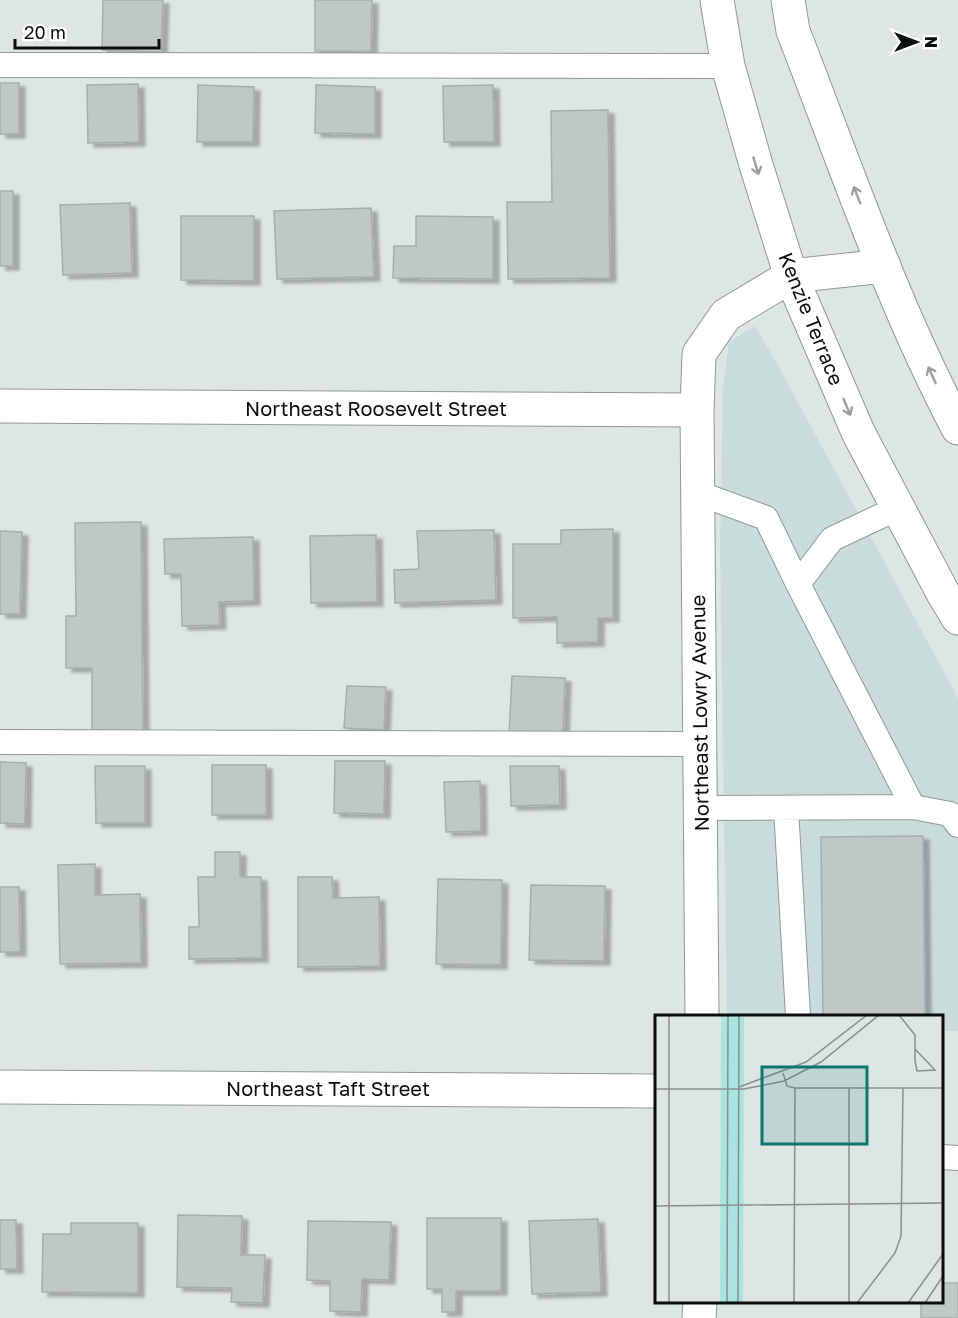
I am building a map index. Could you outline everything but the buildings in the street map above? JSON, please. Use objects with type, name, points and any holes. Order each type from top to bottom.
[{"type":"street","name":"Kenzie Terrace","points":[[717,0],[728,66],[791,276],[858,432],[958,618]]},
{"type":"street","points":[[788,0],[793,31],[884,266],[958,428]]},
{"type":"street","points":[[697,410],[699,354],[726,315],[791,276],[884,266]]},
{"type":"street","name":"Northeast Roosevelt Street","points":[[0,406],[697,410]]},
{"type":"street","name":"Northeast Lowry Avenue","points":[[697,410],[702,1015]]},
{"type":"street","name":"Northeast Taft Street","points":[[0,1087],[655,1091]]},
{"type":"street","points":[[699,1318],[700,1303]]},
{"type":"lane","points":[[0,65],[728,66]]},
{"type":"lane","points":[[698,493],[766,518],[913,807]]},
{"type":"lane","points":[[798,584],[832,539],[897,508]]},
{"type":"lane","points":[[0,742],[699,744]]},
{"type":"lane","points":[[701,808],[913,807],[950,814],[958,825]]},
{"type":"lane","points":[[786,808],[798,1015]]},
{"type":"lane","points":[[943,1157],[958,1158]]},
{"type":"shaded area","points":[[755,326],[958,698],[958,1031],[943,1031],[943,1015],[727,1015],[720,546],[723,388],[729,342]]}]
